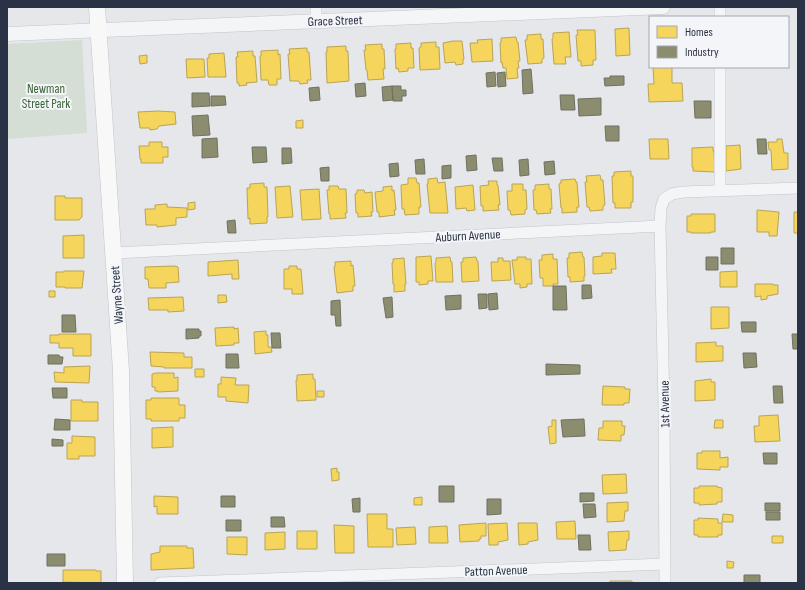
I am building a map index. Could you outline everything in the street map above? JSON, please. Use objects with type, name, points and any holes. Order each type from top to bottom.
[{"type":"main road","name":"Wayne Street","points":[[97,7],[121,371],[125,583]]},
{"type":"street","name":"Grace Street","points":[[7,34],[98,30],[316,14],[663,7]]},
{"type":"street","points":[[720,68],[720,191]]},
{"type":"street","points":[[660,226],[664,199],[672,194],[798,188]]},
{"type":"street","name":"Auburn Avenue","points":[[114,253],[660,226]]},
{"type":"street","name":"1st Avenue","points":[[660,226],[664,407],[665,583]]},
{"type":"street","name":"Patton Avenue","points":[[160,583],[665,564]]},
{"type":"green space","name":"Newman Street Park","points":[[82,40],[87,133],[7,139],[7,44]]},
{"type":"building: Homes","points":[[629,28],[630,55],[616,56],[615,29]]},
{"type":"building: Homes","points":[[577,30],[595,30],[596,60],[593,60],[593,65],[581,66],[581,61],[578,61]]},
{"type":"building: Homes","points":[[569,32],[571,57],[565,57],[566,64],[554,64],[553,33]]},
{"type":"building: Homes","points":[[541,34],[541,39],[543,39],[544,58],[542,59],[542,63],[528,64],[525,40],[527,40],[527,35]]},
{"type":"building: Homes","points":[[516,37],[520,61],[518,61],[519,68],[517,68],[518,78],[507,79],[506,68],[503,68],[502,62],[501,63],[501,38]]},
{"type":"building: Homes","points":[[492,39],[493,61],[472,62],[470,43],[478,43],[477,40]]},
{"type":"building: Homes","points":[[462,41],[464,59],[463,64],[456,65],[455,62],[445,63],[443,43]]},
{"type":"building: Homes","points":[[436,42],[436,47],[439,47],[440,69],[420,70],[419,48],[421,47],[421,43]]},
{"type":"building: Homes","points":[[411,43],[411,48],[413,48],[414,68],[408,68],[408,71],[399,72],[398,68],[396,69],[396,44]]},
{"type":"building: Homes","points":[[382,44],[382,49],[384,49],[384,79],[368,80],[364,50],[366,50],[365,45]]},
{"type":"building: Homes","points":[[346,46],[346,51],[348,51],[349,81],[327,83],[327,47]]},
{"type":"building: Homes","points":[[307,48],[307,52],[309,52],[311,80],[307,80],[308,83],[300,84],[299,81],[290,81],[289,49]]},
{"type":"building: Homes","points":[[278,50],[278,55],[280,54],[281,79],[277,79],[277,85],[269,85],[268,80],[261,80],[261,51]]},
{"type":"building: Homes","points":[[253,51],[253,56],[255,56],[257,82],[246,83],[247,85],[239,86],[239,83],[237,83],[237,52]]},
{"type":"building: Homes","points":[[224,53],[226,77],[208,77],[207,58],[209,58],[209,54]]},
{"type":"building: Homes","points":[[147,55],[147,63],[140,64],[139,56]]},
{"type":"building: Homes","points":[[186,59],[204,59],[205,77],[187,78]]},
{"type":"building: Homes","points":[[653,68],[672,68],[672,83],[682,83],[683,101],[649,102],[648,84],[654,84]]},
{"type":"building: Homes","points":[[138,112],[175,112],[176,124],[159,126],[157,129],[150,130],[150,128],[140,128]]},
{"type":"building: Homes","points":[[303,120],[303,128],[296,128],[296,121]]},
{"type":"building: Homes","points":[[649,139],[668,139],[669,159],[650,159]]},
{"type":"building: Homes","points":[[777,139],[782,139],[784,153],[788,153],[788,169],[772,170],[771,150],[769,150],[768,142],[777,142]]},
{"type":"building: Homes","points":[[149,142],[162,142],[162,147],[168,147],[168,157],[163,157],[163,163],[141,163],[139,146],[149,146]]},
{"type":"building: Homes","points":[[740,145],[741,169],[726,171],[726,146]]},
{"type":"building: Homes","points":[[713,147],[715,172],[693,171],[692,148]]},
{"type":"building: Homes","points":[[631,171],[631,176],[633,176],[633,202],[631,202],[631,208],[615,208],[615,203],[613,203],[612,176],[614,176],[614,172]]},
{"type":"building: Homes","points":[[600,175],[601,180],[603,180],[605,205],[603,206],[603,210],[590,211],[589,207],[587,207],[586,176]]},
{"type":"building: Homes","points":[[408,178],[416,178],[417,183],[419,183],[421,207],[419,207],[419,214],[405,215],[404,209],[402,209],[401,185],[408,184]]},
{"type":"building: Homes","points":[[437,178],[438,183],[445,182],[448,213],[430,213],[427,184],[428,179]]},
{"type":"building: Homes","points":[[575,179],[577,182],[579,207],[577,207],[577,212],[562,213],[559,184],[561,183],[561,180]]},
{"type":"building: Homes","points":[[488,181],[497,181],[500,205],[498,205],[499,210],[483,211],[483,206],[481,206],[480,186],[489,185]]},
{"type":"building: Homes","points":[[264,183],[264,187],[267,187],[267,223],[250,224],[250,218],[248,219],[247,188],[250,188],[250,184]]},
{"type":"building: Homes","points":[[512,184],[523,184],[523,190],[526,190],[527,209],[525,210],[525,214],[511,215],[510,210],[508,210],[507,191],[512,191]]},
{"type":"building: Homes","points":[[549,184],[549,189],[551,189],[551,213],[537,214],[536,210],[534,210],[533,190],[535,190],[535,185]]},
{"type":"building: Homes","points":[[473,185],[475,210],[467,211],[466,208],[456,209],[455,187]]},
{"type":"building: Homes","points":[[290,186],[293,217],[277,218],[275,187]]},
{"type":"building: Homes","points":[[329,186],[338,186],[339,189],[346,189],[346,218],[330,219],[327,190],[329,190]]},
{"type":"building: Homes","points":[[392,186],[392,191],[394,190],[395,215],[379,217],[375,192],[383,191],[383,187]]},
{"type":"building: Homes","points":[[319,189],[321,219],[302,220],[300,190]]},
{"type":"building: Homes","points":[[357,190],[364,190],[365,193],[372,192],[372,216],[358,217],[358,213],[356,213],[355,194],[357,193]]},
{"type":"building: Homes","points":[[55,196],[65,196],[65,198],[82,198],[82,217],[79,220],[55,220]]},
{"type":"building: Homes","points":[[195,202],[195,209],[188,210],[188,203]]},
{"type":"building: Homes","points":[[167,204],[167,207],[187,208],[187,217],[176,218],[176,225],[157,227],[157,225],[146,225],[145,209],[155,209],[155,205]]},
{"type":"building: Homes","points":[[757,210],[779,212],[777,236],[769,236],[769,232],[757,232]]},
{"type":"building: Homes","points":[[794,212],[798,212],[798,233],[794,233]]},
{"type":"building: Homes","points":[[691,214],[715,214],[715,232],[687,232],[687,216],[691,216]]},
{"type":"building: Homes","points":[[84,235],[84,258],[63,258],[63,236]]},
{"type":"building: Homes","points":[[582,252],[584,257],[584,281],[570,282],[570,277],[568,277],[567,258],[569,258],[569,253]]},
{"type":"building: Homes","points":[[602,253],[615,253],[616,269],[611,269],[612,273],[593,274],[593,257],[602,256]]},
{"type":"building: Homes","points":[[553,254],[553,259],[557,259],[558,284],[553,284],[553,286],[543,286],[543,278],[540,278],[539,260],[542,260],[542,255]]},
{"type":"building: Homes","points":[[431,256],[433,281],[428,281],[428,284],[419,285],[419,282],[416,282],[416,257]]},
{"type":"building: Homes","points":[[450,257],[452,262],[453,282],[436,282],[436,258]]},
{"type":"building: Homes","points":[[476,257],[478,261],[479,281],[462,282],[461,262],[463,262],[463,258]]},
{"type":"building: Homes","points":[[517,257],[526,257],[526,259],[531,259],[532,284],[527,284],[527,287],[520,288],[520,284],[515,284],[512,260],[517,260]]},
{"type":"building: Homes","points":[[404,258],[406,284],[405,291],[394,292],[393,259]]},
{"type":"building: Homes","points":[[498,258],[503,258],[503,261],[510,261],[511,280],[492,281],[491,262],[498,262]]},
{"type":"building: Homes","points":[[238,260],[239,279],[232,279],[232,274],[208,276],[208,262]]},
{"type":"building: Homes","points":[[351,261],[351,266],[353,265],[355,286],[353,286],[353,291],[337,293],[334,267],[335,262]]},
{"type":"building: Homes","points":[[289,266],[297,266],[297,269],[301,269],[303,294],[292,294],[292,289],[284,289],[284,269],[289,269]]},
{"type":"building: Homes","points":[[145,267],[178,267],[179,282],[166,283],[166,288],[149,288],[148,279],[145,279]]},
{"type":"building: Homes","points":[[84,271],[82,288],[56,287],[56,272]]},
{"type":"building: Homes","points":[[737,271],[737,287],[720,287],[720,272]]},
{"type":"building: Homes","points":[[755,284],[778,285],[778,294],[767,296],[767,299],[761,300],[761,296],[755,297]]},
{"type":"building: Homes","points":[[49,291],[55,291],[55,297],[49,297]]},
{"type":"building: Homes","points":[[218,295],[226,295],[227,302],[218,303]]},
{"type":"building: Homes","points":[[183,297],[184,311],[168,312],[168,310],[149,310],[148,298]]},
{"type":"building: Homes","points":[[711,307],[729,307],[729,328],[711,329]]},
{"type":"building: Homes","points":[[234,327],[234,329],[238,328],[239,343],[234,343],[234,345],[216,346],[215,328]]},
{"type":"building: Homes","points":[[266,331],[266,335],[268,335],[268,347],[271,347],[272,352],[255,354],[254,332]]},
{"type":"building: Homes","points":[[91,334],[91,356],[73,356],[73,348],[59,348],[59,343],[50,343],[50,335]]},
{"type":"building: Homes","points":[[716,342],[716,346],[723,346],[723,361],[696,362],[696,343]]},
{"type":"building: Homes","points":[[150,352],[184,353],[184,357],[192,357],[192,368],[164,368],[151,366]]},
{"type":"building: Homes","points":[[90,366],[89,383],[55,382],[54,372],[64,373],[64,367]]},
{"type":"building: Homes","points":[[195,369],[204,369],[204,377],[195,377]]},
{"type":"building: Homes","points":[[174,373],[174,378],[178,377],[178,391],[155,391],[155,387],[152,387],[152,374]]},
{"type":"building: Homes","points":[[313,374],[313,379],[315,379],[316,400],[297,401],[297,375]]},
{"type":"building: Homes","points":[[221,377],[236,378],[235,385],[249,385],[248,403],[226,401],[226,397],[218,397],[218,384],[221,384]]},
{"type":"building: Homes","points":[[711,379],[711,382],[715,382],[715,400],[695,401],[695,381]]},
{"type":"building: Homes","points":[[603,386],[625,387],[625,389],[630,389],[629,403],[624,403],[624,405],[602,405]]},
{"type":"building: Homes","points":[[317,391],[324,391],[324,397],[317,397]]},
{"type":"building: Homes","points":[[151,398],[179,398],[179,405],[185,405],[185,418],[179,418],[179,421],[151,421],[151,419],[146,419],[146,400],[151,400]]},
{"type":"building: Homes","points":[[71,400],[98,402],[98,421],[71,421]]},
{"type":"building: Homes","points":[[778,415],[780,441],[755,442],[754,426],[759,426],[759,416]]},
{"type":"building: Homes","points":[[552,420],[556,420],[556,443],[550,444],[548,427],[552,426]]},
{"type":"building: Homes","points":[[715,420],[723,420],[723,428],[714,428]]},
{"type":"building: Homes","points":[[603,421],[622,421],[622,426],[625,426],[624,435],[621,435],[621,441],[598,440],[599,428],[603,428]]},
{"type":"building: Homes","points":[[173,427],[173,447],[152,448],[152,428]]},
{"type":"building: Homes","points":[[72,436],[95,437],[95,456],[79,456],[79,459],[67,459],[67,443],[72,443]]},
{"type":"building: Homes","points":[[702,451],[720,451],[720,458],[728,457],[728,467],[720,467],[720,470],[697,469],[697,453],[702,453]]},
{"type":"building: Homes","points":[[337,468],[337,472],[339,472],[339,480],[332,481],[331,469]]},
{"type":"building: Homes","points":[[626,474],[627,493],[603,494],[602,475]]},
{"type":"building: Homes","points":[[699,486],[717,486],[722,488],[722,502],[717,502],[717,504],[699,505],[699,503],[694,503],[694,488],[699,488]]},
{"type":"building: Homes","points":[[154,496],[178,497],[178,514],[157,514],[157,506],[154,507]]},
{"type":"building: Homes","points":[[422,497],[422,505],[414,505],[414,498]]},
{"type":"building: Homes","points":[[628,502],[628,511],[625,511],[624,521],[607,522],[607,503]]},
{"type":"building: Homes","points":[[367,514],[387,514],[387,529],[393,529],[393,547],[368,547]]},
{"type":"building: Homes","points":[[723,514],[733,515],[733,522],[722,522]]},
{"type":"building: Homes","points":[[698,518],[718,519],[718,523],[722,523],[722,535],[718,535],[718,537],[698,537],[698,535],[694,535],[694,520],[698,520]]},
{"type":"building: Homes","points":[[575,521],[576,539],[557,539],[556,522]]},
{"type":"building: Homes","points":[[486,523],[486,536],[481,536],[479,541],[460,542],[459,525]]},
{"type":"building: Homes","points":[[507,523],[508,540],[498,542],[498,545],[489,545],[488,524]]},
{"type":"building: Homes","points":[[518,523],[537,523],[538,540],[528,542],[528,544],[519,545]]},
{"type":"building: Homes","points":[[334,525],[354,526],[354,553],[335,553]]},
{"type":"building: Homes","points":[[447,526],[448,543],[429,543],[429,527]]},
{"type":"building: Homes","points":[[415,527],[416,544],[397,545],[396,528]]},
{"type":"building: Homes","points":[[297,531],[317,531],[317,549],[297,549]]},
{"type":"building: Homes","points":[[629,531],[629,540],[627,540],[626,550],[609,551],[608,532]]},
{"type":"building: Homes","points":[[285,532],[285,549],[265,550],[265,533]]},
{"type":"building: Homes","points":[[772,536],[783,536],[783,543],[772,543]]},
{"type":"building: Homes","points":[[227,537],[247,537],[247,555],[227,554]]},
{"type":"building: Homes","points":[[160,546],[187,546],[187,548],[193,548],[194,568],[151,570],[151,554],[160,552]]},
{"type":"building: Homes","points":[[727,561],[734,562],[733,568],[727,568]]},
{"type":"building: Homes","points":[[63,570],[101,571],[101,583],[63,582]]},
{"type":"building: Homes","points":[[610,581],[632,581],[632,583],[610,583]]},
{"type":"building: Industry","points":[[531,69],[533,93],[523,94],[522,70]]},
{"type":"building: Industry","points":[[495,72],[496,86],[487,87],[486,73]]},
{"type":"building: Industry","points":[[505,72],[506,86],[498,87],[497,73]]},
{"type":"building: Industry","points":[[610,76],[624,76],[624,85],[605,86],[604,78],[610,78]]},
{"type":"building: Industry","points":[[365,83],[366,96],[356,97],[355,84]]},
{"type":"building: Industry","points":[[392,86],[393,100],[383,101],[382,87]]},
{"type":"building: Industry","points":[[392,86],[401,86],[401,90],[406,90],[406,96],[402,96],[402,101],[393,101]]},
{"type":"building: Industry","points":[[319,87],[320,100],[310,101],[309,88]]},
{"type":"building: Industry","points":[[192,93],[209,93],[210,106],[192,107]]},
{"type":"building: Industry","points":[[560,95],[574,95],[575,110],[561,110]]},
{"type":"building: Industry","points":[[211,96],[225,96],[226,105],[211,106]]},
{"type":"building: Industry","points":[[601,98],[601,115],[579,116],[578,99]]},
{"type":"building: Industry","points":[[694,101],[711,101],[711,118],[695,118]]},
{"type":"building: Industry","points":[[208,115],[210,135],[193,136],[192,116]]},
{"type":"building: Industry","points":[[605,126],[619,126],[619,141],[606,141]]},
{"type":"building: Industry","points":[[217,138],[218,157],[202,158],[202,139]]},
{"type":"building: Industry","points":[[757,139],[766,139],[767,154],[758,154]]},
{"type":"building: Industry","points":[[252,147],[266,147],[267,162],[253,163]]},
{"type":"building: Industry","points":[[282,148],[291,148],[292,163],[282,164]]},
{"type":"building: Industry","points":[[476,155],[477,170],[467,171],[466,156]]},
{"type":"building: Industry","points":[[492,158],[502,158],[503,171],[494,171]]},
{"type":"building: Industry","points":[[424,159],[425,174],[416,174],[415,160]]},
{"type":"building: Industry","points":[[528,159],[529,175],[520,176],[519,160]]},
{"type":"building: Industry","points":[[554,161],[555,174],[545,175],[544,162]]},
{"type":"building: Industry","points":[[398,163],[399,176],[390,177],[389,164]]},
{"type":"building: Industry","points":[[451,165],[451,178],[442,179],[442,166]]},
{"type":"building: Industry","points":[[329,167],[329,181],[321,181],[320,168]]},
{"type":"building: Industry","points":[[235,220],[236,233],[228,233],[227,221]]},
{"type":"building: Industry","points":[[721,248],[734,248],[734,264],[721,264]]},
{"type":"building: Industry","points":[[706,257],[718,257],[718,270],[706,270]]},
{"type":"building: Industry","points":[[582,285],[591,285],[592,298],[582,299]]},
{"type":"building: Industry","points":[[553,286],[566,286],[567,310],[553,310]]},
{"type":"building: Industry","points":[[497,293],[498,309],[489,310],[488,294]]},
{"type":"building: Industry","points":[[478,294],[487,294],[487,308],[479,309]]},
{"type":"building: Industry","points":[[461,295],[461,309],[446,310],[445,296]]},
{"type":"building: Industry","points":[[392,297],[393,317],[386,318],[383,298]]},
{"type":"building: Industry","points":[[340,300],[341,326],[336,326],[335,315],[331,315],[331,301]]},
{"type":"building: Industry","points":[[62,315],[75,315],[76,332],[62,332]]},
{"type":"building: Industry","points":[[741,322],[756,322],[756,332],[742,332]]},
{"type":"building: Industry","points":[[186,329],[199,329],[199,331],[201,331],[201,336],[199,336],[199,338],[186,339]]},
{"type":"building: Industry","points":[[271,333],[280,333],[281,348],[272,348]]},
{"type":"building: Industry","points":[[792,334],[798,334],[798,349],[793,349]]},
{"type":"building: Industry","points":[[743,353],[756,353],[757,367],[744,368]]},
{"type":"building: Industry","points":[[226,354],[238,354],[239,368],[226,368]]},
{"type":"building: Industry","points":[[48,355],[59,355],[60,357],[63,357],[62,364],[48,364]]},
{"type":"building: Industry","points":[[546,364],[580,365],[580,374],[546,375]]},
{"type":"building: Industry","points":[[773,386],[782,386],[783,403],[774,403]]},
{"type":"building: Industry","points":[[52,388],[67,388],[67,398],[53,398]]},
{"type":"building: Industry","points":[[55,419],[70,420],[70,430],[54,430]]},
{"type":"building: Industry","points":[[584,419],[585,436],[563,437],[561,420]]},
{"type":"building: Industry","points":[[52,439],[63,440],[63,446],[52,446]]},
{"type":"building: Industry","points":[[763,453],[777,453],[777,464],[764,464]]},
{"type":"building: Industry","points":[[439,486],[454,486],[454,502],[439,502]]},
{"type":"building: Industry","points":[[580,493],[594,493],[594,501],[580,502]]},
{"type":"building: Industry","points":[[221,496],[235,496],[235,507],[221,507]]},
{"type":"building: Industry","points":[[360,498],[360,512],[353,512],[352,499]]},
{"type":"building: Industry","points":[[487,499],[501,499],[501,514],[487,515]]},
{"type":"building: Industry","points":[[765,503],[780,503],[780,511],[765,511]]},
{"type":"building: Industry","points":[[583,504],[595,504],[596,517],[584,518]]},
{"type":"building: Industry","points":[[766,512],[780,512],[780,520],[766,520]]},
{"type":"building: Industry","points":[[271,517],[284,517],[285,527],[271,527]]},
{"type":"building: Industry","points":[[226,520],[241,520],[241,531],[226,531]]},
{"type":"building: Industry","points":[[578,535],[590,535],[591,550],[579,550]]},
{"type":"building: Industry","points":[[47,554],[65,554],[65,566],[47,566]]},
{"type":"building: Industry","points":[[744,575],[760,575],[760,583],[744,583]]}]
